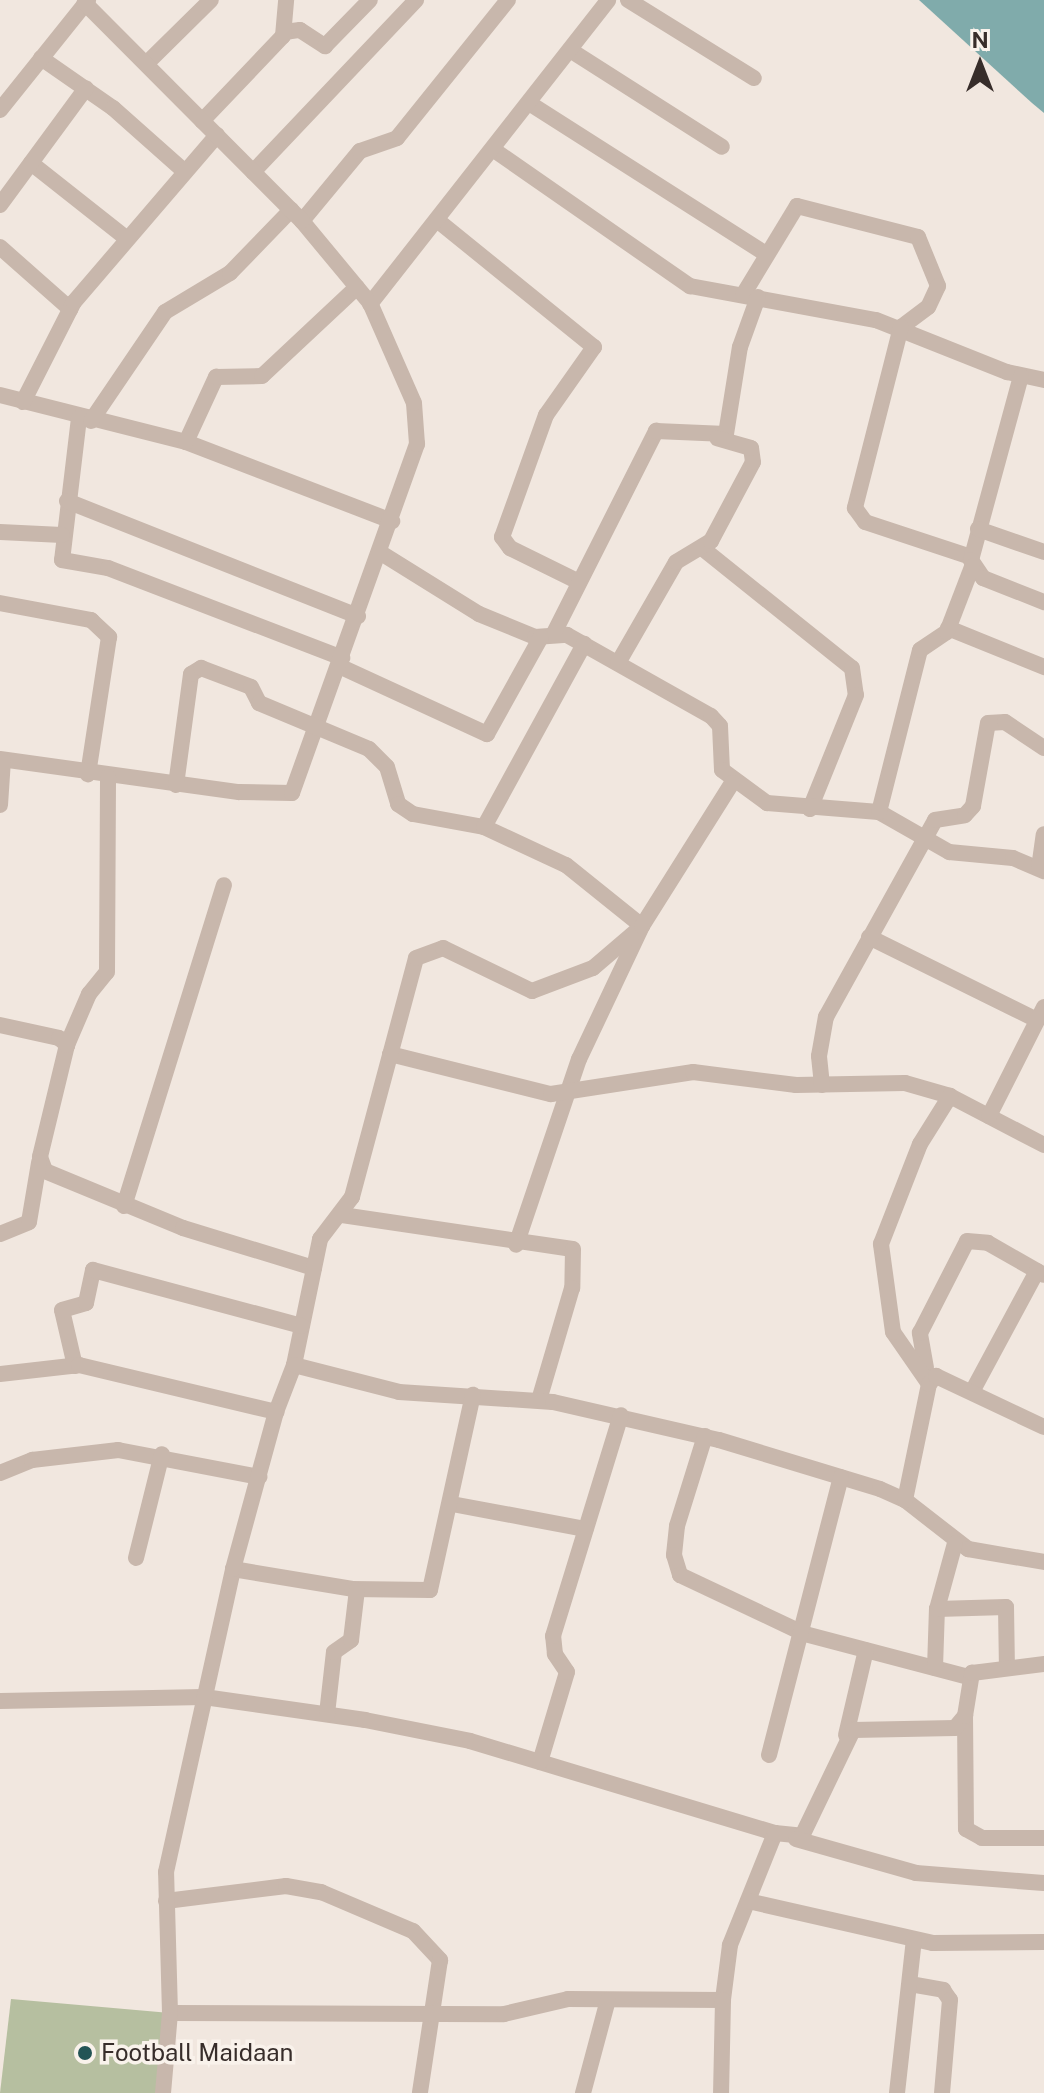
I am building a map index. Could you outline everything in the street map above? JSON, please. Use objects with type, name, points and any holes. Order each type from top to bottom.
[{"type":"street","points":[[0,805],[2,759],[176,785],[292,793],[381,553],[418,431],[414,403],[370,304],[357,287],[297,215],[146,64],[83,5],[63,0]]},
{"type":"street","points":[[146,64],[211,0]]},
{"type":"street","points":[[285,32],[281,12],[286,0]]},
{"type":"street","points":[[202,121],[285,32],[300,30],[322,47],[370,0]]},
{"type":"street","points":[[253,172],[416,0]]},
{"type":"street","points":[[508,0],[397,138],[360,151],[297,215],[230,273],[165,312],[85,420],[67,501],[62,560],[108,568],[341,662],[487,734],[579,582],[656,431],[672,428],[751,448],[754,456],[702,548],[676,562],[618,663]]},
{"type":"street","points":[[370,304],[494,150],[608,0]]},
{"type":"street","points":[[628,0],[754,78]]},
{"type":"street","points":[[0,110],[83,5]]},
{"type":"street","points":[[570,50],[722,147]]},
{"type":"street","points":[[41,58],[86,88],[185,172]]},
{"type":"street","points":[[0,205],[86,88]]},
{"type":"street","points":[[529,103],[766,254]]},
{"type":"street","points":[[23,402],[70,309],[126,238],[217,135]]},
{"type":"street","points":[[494,150],[677,280],[901,327],[1021,376],[1044,380]]},
{"type":"street","points":[[31,163],[126,238]]},
{"type":"street","points":[[717,438],[727,430],[751,296],[766,254],[797,206],[911,232],[935,266],[938,286],[928,307],[901,327],[855,508],[865,522],[971,562],[1044,602]]},
{"type":"street","points":[[437,220],[594,347],[535,437],[502,537],[510,548],[579,582]]},
{"type":"street","points":[[0,247],[70,309]]},
{"type":"street","points":[[186,442],[216,377],[262,376],[357,287]]},
{"type":"street","points":[[879,812],[920,650],[948,628],[971,562],[1021,376]]},
{"type":"street","points":[[0,395],[85,420],[186,442],[392,521]]},
{"type":"street","points":[[67,501],[358,616]]},
{"type":"street","points":[[978,529],[1044,552]]},
{"type":"street","points":[[0,532],[62,535]]},
{"type":"street","points":[[702,548],[852,668],[856,695],[810,809]]},
{"type":"street","points":[[381,553],[473,610],[547,636],[584,644],[717,721],[722,770],[732,783],[767,803],[810,809],[879,812],[960,856],[1013,858],[1042,870],[1044,834]]},
{"type":"street","points":[[0,603],[91,620],[105,629],[109,648],[88,774]]},
{"type":"street","points":[[948,628],[1044,667]]},
{"type":"street","points":[[484,827],[584,644]]},
{"type":"street","points":[[176,785],[196,668],[251,687],[259,703],[318,727],[381,759],[398,804],[413,814],[484,827],[582,874],[642,926]]},
{"type":"street","points":[[822,1085],[823,1027],[925,836],[940,815],[965,815],[973,806],[990,720],[1005,722],[1044,748]]},
{"type":"street","points":[[0,1234],[29,1222],[39,1163],[67,1045],[89,994],[107,972],[108,777]]},
{"type":"street","points":[[516,1245],[571,1093],[579,1059],[642,926],[732,783]]},
{"type":"street","points":[[124,1206],[224,885]]},
{"type":"street","points":[[163,2093],[170,2013],[166,1872],[204,1697],[233,1569],[276,1412],[294,1365],[323,1233],[342,1215],[411,973],[428,949],[443,948],[532,991],[593,968],[642,926]]},
{"type":"street","points":[[869,937],[1041,1014],[989,1116]]},
{"type":"street","points":[[0,1025],[59,1038],[67,1045]]},
{"type":"street","points":[[390,1054],[530,1091],[571,1093],[693,1072],[822,1085],[905,1083],[950,1096],[1044,1145]]},
{"type":"street","points":[[930,1382],[893,1332],[881,1244],[920,1144],[950,1096]]},
{"type":"street","points":[[39,1163],[51,1175],[124,1206],[314,1268]]},
{"type":"street","points":[[342,1215],[516,1245],[569,1247],[575,1254],[572,1288],[539,1400]]},
{"type":"street","points":[[905,1500],[930,1382],[918,1339],[961,1247],[973,1239],[988,1243],[1041,1273],[973,1390]]},
{"type":"street","points":[[75,1366],[62,1310],[86,1303],[93,1270],[302,1326]]},
{"type":"street","points":[[294,1365],[381,1390],[539,1400],[621,1415],[705,1436],[841,1477],[905,1500],[955,1543],[1044,1562]]},
{"type":"street","points":[[0,1374],[75,1366],[276,1412]]},
{"type":"street","points":[[930,1382],[949,1377],[1044,1427]]},
{"type":"street","points":[[233,1569],[357,1590],[430,1590],[452,1504],[473,1395]]},
{"type":"street","points":[[540,1762],[567,1672],[555,1654],[553,1636],[621,1415]]},
{"type":"street","points":[[705,1436],[677,1526],[676,1567],[687,1580],[805,1634],[969,1677],[1044,1664]]},
{"type":"street","points":[[0,1473],[81,1452],[162,1454],[259,1477]]},
{"type":"street","points":[[136,1558],[162,1454]]},
{"type":"street","points":[[769,1755],[805,1634],[841,1477]]},
{"type":"street","points":[[452,1504],[586,1529]]},
{"type":"street","points":[[935,1668],[937,1609],[955,1543]]},
{"type":"street","points":[[327,1714],[334,1652],[351,1640],[357,1590]]},
{"type":"street","points":[[937,1609],[1006,1607],[1007,1668]]},
{"type":"street","points":[[796,1839],[806,1831],[846,1735],[866,1650]]},
{"type":"street","points":[[969,1677],[965,1716],[966,1829],[982,1838],[1044,1838]]},
{"type":"street","points":[[0,1701],[204,1697],[327,1714],[470,1741],[916,1873],[1044,1883]]},
{"type":"street","points":[[846,1735],[864,1727],[948,1730],[965,1716]]},
{"type":"street","points":[[721,2093],[723,2000],[730,1945],[775,1833]]},
{"type":"street","points":[[166,1901],[261,1886],[321,1892],[413,1931],[431,1946],[440,1960],[436,2010],[420,2093]]},
{"type":"street","points":[[748,1901],[914,1940],[1044,1942]]},
{"type":"street","points":[[897,2093],[914,1940]]},
{"type":"street","points":[[910,1984],[943,1990],[950,2000],[942,2093]]},
{"type":"street","points":[[170,2013],[436,2010],[504,2014],[568,1999],[723,2000]]},
{"type":"street","points":[[583,2093],[608,2000]]},
{"type":"green space","name":"Football Maidaan","points":[[11,1999],[170,2013],[163,2093],[0,2093]]},
{"type":"water","points":[[919,0],[1044,0],[1044,113],[1032,103]]},
{"type":"place","name":"Football Maidaan","points":[[85,2053]]}]
